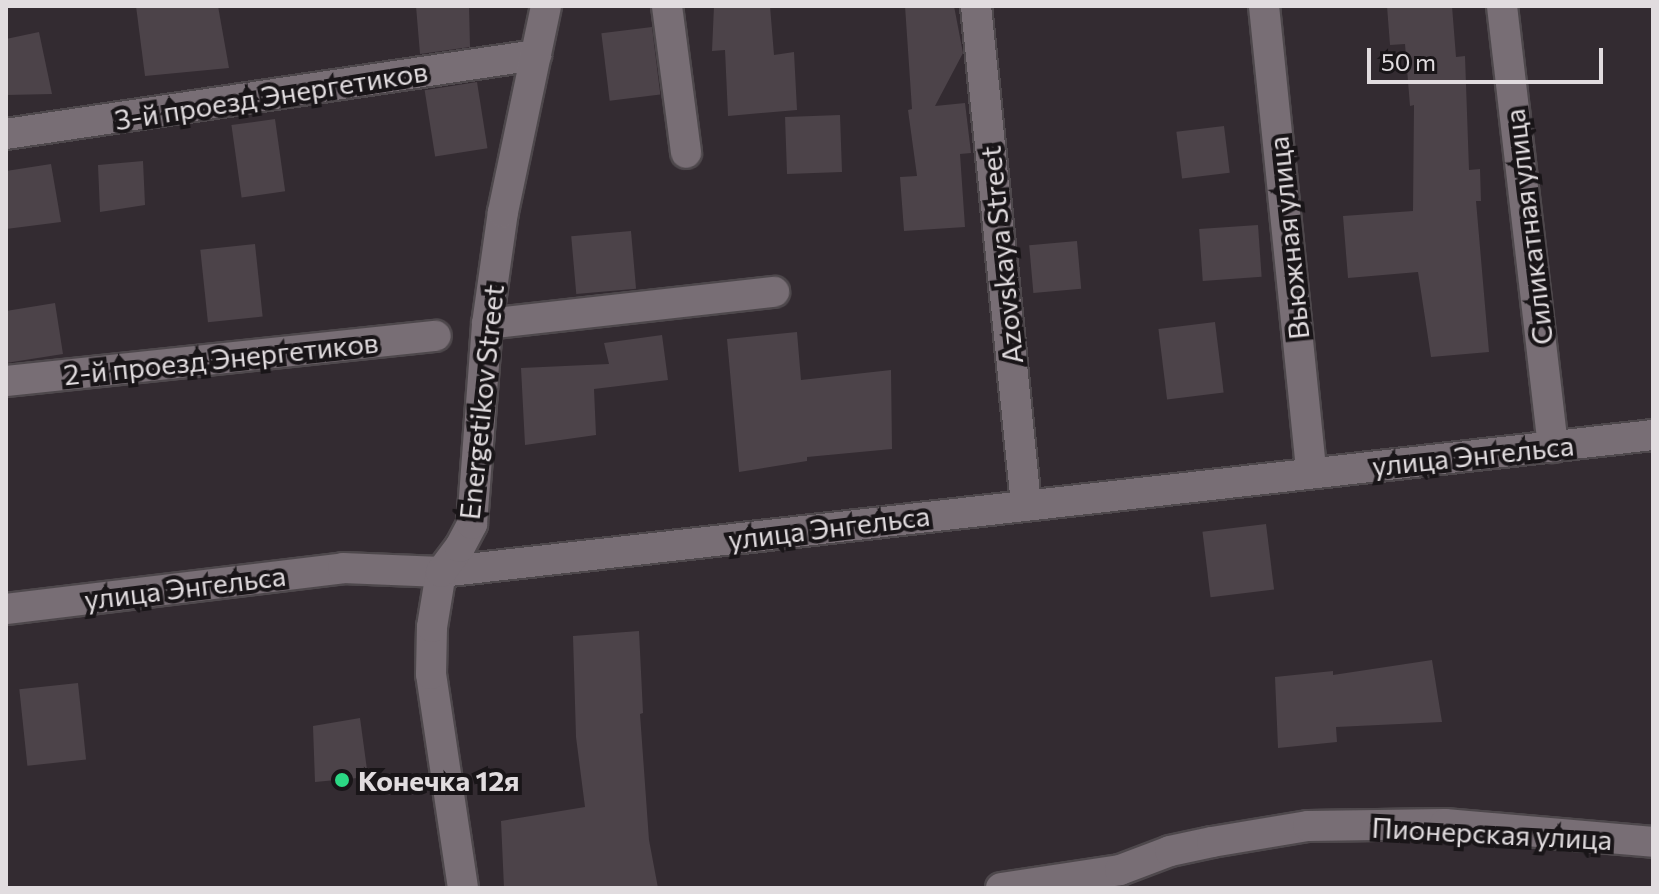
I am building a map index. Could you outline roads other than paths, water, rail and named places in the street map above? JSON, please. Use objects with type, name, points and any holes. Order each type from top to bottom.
[{"type":"street","name":"Energetikov Street","points":[[463,888],[431,674],[432,627],[441,572],[472,524],[487,324],[503,212],[546,6]]},
{"type":"street","points":[[667,6],[686,153]]},
{"type":"street","name":"Azovskaya Street","points":[[976,6],[1026,504]]},
{"type":"street","name":"Вьюжная улица","points":[[1264,6],[1311,471]]},
{"type":"street","name":"Силикатная улица","points":[[1502,6],[1553,447]]},
{"type":"street","name":"3-й проезд Энергетиков","points":[[6,134],[536,55]]},
{"type":"street","points":[[487,324],[774,292]]},
{"type":"street","name":"2-й проезд Энергетиков","points":[[6,381],[436,336]]},
{"type":"street","name":"улица Энгельса","points":[[6,609],[343,568],[441,572],[1311,471],[1653,435]]},
{"type":"street","name":"Пионерская улица","points":[[1001,888],[1120,870],[1170,851],[1308,826],[1445,824],[1653,842]]},
{"type":"place","name":"Конечка 12я","points":[[342,780]]}]
